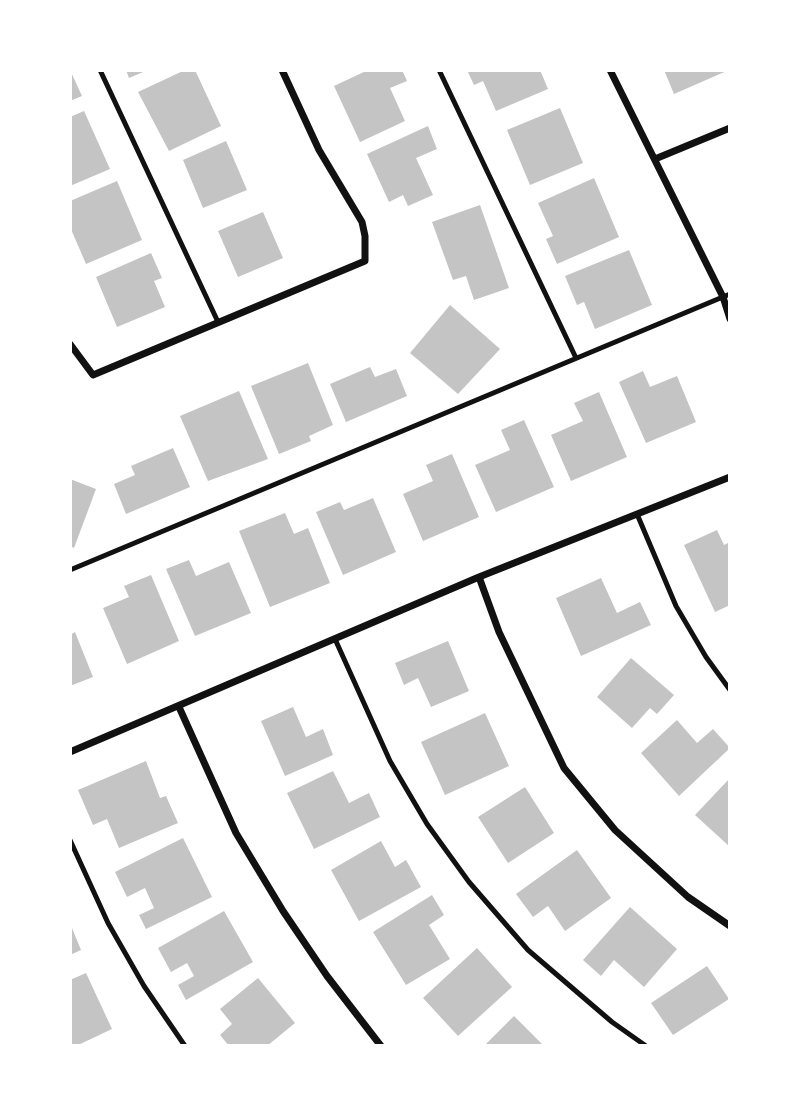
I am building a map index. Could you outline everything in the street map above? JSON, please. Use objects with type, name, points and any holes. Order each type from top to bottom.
[{"type":"street","points":[[70,344],[93,375],[365,261],[362,222],[319,150],[282,70]]},
{"type":"street","points":[[610,70],[726,295],[730,319]]},
{"type":"street","points":[[655,159],[730,128]]},
{"type":"street","points":[[70,752],[479,577],[730,477]]},
{"type":"street","points":[[479,577],[499,632],[564,768],[615,830],[688,897],[730,926]]},
{"type":"street","points":[[180,707],[236,833],[283,911],[327,976],[382,1046]]},
{"type":"lane","points":[[100,70],[218,323]]},
{"type":"lane","points":[[439,70],[576,358]]},
{"type":"lane","points":[[70,570],[726,295]]},
{"type":"lane","points":[[637,514],[676,606],[706,657],[730,690]]},
{"type":"lane","points":[[335,639],[390,761],[427,824],[469,883],[528,950],[612,1022],[646,1046]]},
{"type":"lane","points":[[70,840],[108,923],[144,986],[185,1046]]},
{"type":"building","points":[[70,70],[82,96],[70,101]]},
{"type":"building","points":[[126,70],[148,70],[129,78]]},
{"type":"building","points":[[185,70],[195,70],[221,126],[169,151],[138,92]]},
{"type":"building","points":[[368,70],[402,70],[407,81],[390,88],[405,121],[360,142],[334,86]]},
{"type":"building","points":[[467,70],[540,70],[548,89],[496,111],[483,81],[474,85]]},
{"type":"building","points":[[664,70],[729,70],[674,94]]},
{"type":"building","points":[[560,108],[583,163],[530,185],[507,130]]},
{"type":"building","points":[[84,111],[110,169],[70,186],[70,117]]},
{"type":"building","points":[[428,126],[437,149],[416,158],[433,195],[408,206],[403,195],[389,202],[367,154]]},
{"type":"building","points":[[226,141],[247,190],[203,208],[183,160]]},
{"type":"building","points":[[594,178],[619,237],[557,264],[546,239],[553,236],[538,203]]},
{"type":"building","points":[[117,181],[142,240],[86,264],[70,227],[70,201]]},
{"type":"building","points":[[480,205],[509,288],[474,300],[466,276],[453,280],[432,222]]},
{"type":"building","points":[[263,212],[283,258],[238,277],[218,231]]},
{"type":"building","points":[[629,250],[652,305],[595,329],[584,302],[577,305],[565,276]]},
{"type":"building","points":[[151,253],[162,278],[154,281],[165,307],[117,327],[96,277]]},
{"type":"building","points":[[450,305],[500,349],[458,394],[410,353]]},
{"type":"building","points":[[308,363],[333,425],[309,436],[311,441],[279,454],[251,386]]},
{"type":"building","points":[[370,367],[375,377],[396,369],[407,396],[346,422],[330,384]]},
{"type":"building","points":[[643,371],[650,387],[677,376],[696,422],[646,443],[619,382]]},
{"type":"building","points":[[239,391],[268,459],[208,481],[180,416]]},
{"type":"building","points":[[599,392],[627,457],[571,481],[551,435],[583,421],[574,403]]},
{"type":"building","points":[[524,420],[554,487],[496,512],[475,465],[510,450],[501,430]]},
{"type":"building","points":[[173,448],[190,487],[126,514],[114,484],[135,475],[131,466]]},
{"type":"building","points":[[452,454],[479,517],[423,541],[403,494],[433,481],[426,465]]},
{"type":"building","points":[[70,479],[96,489],[74,548],[70,546]]},
{"type":"building","points":[[373,498],[396,552],[343,575],[316,512],[340,502],[344,510]]},
{"type":"building","points":[[285,513],[294,534],[308,528],[330,583],[270,607],[239,531]]},
{"type":"building","points":[[717,530],[724,545],[730,542],[730,605],[715,612],[684,545]]},
{"type":"building","points":[[189,560],[196,576],[229,562],[251,613],[195,636],[166,569]]},
{"type":"building","points":[[151,575],[179,641],[127,664],[103,608],[129,597],[124,586]]},
{"type":"building","points":[[601,578],[617,613],[640,602],[651,625],[581,656],[556,598]]},
{"type":"building","points":[[75,632],[93,677],[70,686],[70,635]]},
{"type":"building","points":[[448,641],[469,691],[431,707],[418,678],[404,685],[395,663]]},
{"type":"building","points":[[631,658],[674,695],[657,714],[650,708],[632,728],[597,697]]},
{"type":"building","points":[[293,707],[306,737],[323,729],[333,755],[285,776],[261,721]]},
{"type":"building","points":[[485,713],[509,766],[445,795],[421,742]]},
{"type":"building","points":[[677,720],[697,743],[713,729],[730,748],[679,796],[641,753]]},
{"type":"building","points":[[146,761],[160,798],[166,796],[178,823],[119,848],[107,819],[93,825],[78,790]]},
{"type":"building","points":[[333,771],[349,803],[369,793],[380,817],[314,849],[287,793]]},
{"type":"building","points":[[730,778],[730,847],[695,815]]},
{"type":"building","points":[[525,787],[554,833],[508,863],[478,817]]},
{"type":"building","points":[[183,838],[212,897],[146,929],[139,915],[154,908],[145,888],[127,897],[115,872]]},
{"type":"building","points":[[381,841],[395,867],[406,860],[421,887],[359,921],[331,870]]},
{"type":"building","points":[[577,850],[611,898],[565,931],[548,906],[533,917],[516,894]]},
{"type":"building","points":[[432,895],[444,915],[429,925],[450,959],[406,985],[373,932]]},
{"type":"building","points":[[630,907],[677,949],[644,987],[614,960],[601,976],[583,960]]},
{"type":"building","points":[[224,911],[253,962],[186,1000],[178,985],[194,976],[187,963],[171,972],[158,948]]},
{"type":"building","points":[[72,928],[81,950],[70,955],[70,929]]},
{"type":"building","points":[[477,948],[512,987],[458,1036],[423,998]]},
{"type":"building","points":[[707,966],[729,999],[673,1035],[651,1003]]},
{"type":"building","points":[[86,973],[112,1029],[76,1046],[70,1046],[70,980]]},
{"type":"building","points":[[258,978],[295,1023],[267,1046],[229,1046],[220,1035],[232,1024],[220,1009]]},
{"type":"building","points":[[514,1016],[544,1046],[484,1046]]}]
